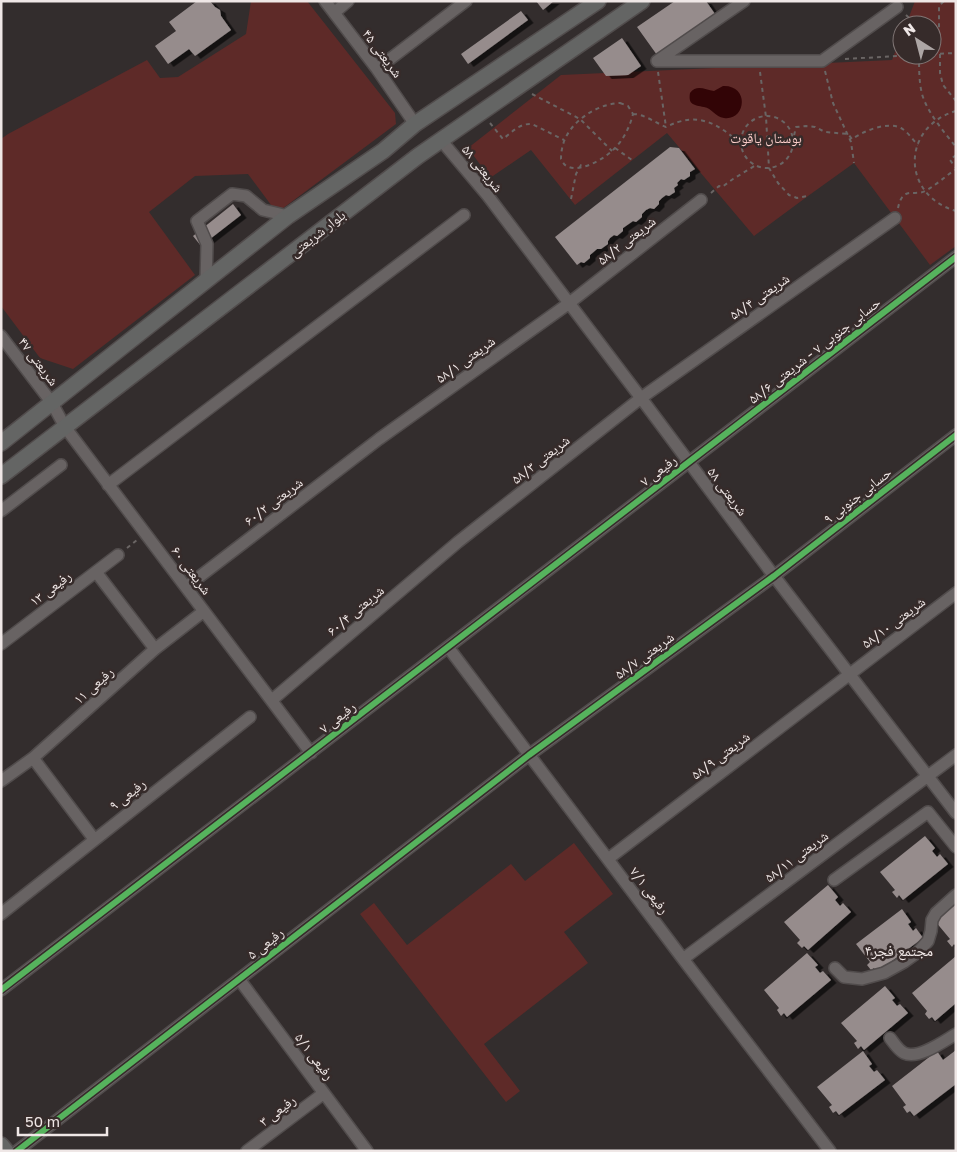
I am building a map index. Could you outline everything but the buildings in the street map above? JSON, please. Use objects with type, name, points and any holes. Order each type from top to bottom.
[{"type":"main road","name":"بلوار شریعتی","points":[[1,443],[288,216],[383,151],[416,124],[598,1]]},
{"type":"main road","name":"بلوار شریعتی","points":[[1,476],[410,162],[642,1]]},
{"type":"main road","points":[[1,1145],[6,1151]]},
{"type":"street","name":"شریعتی ۴۵","points":[[325,1],[378,69],[416,124]]},
{"type":"street","points":[[334,13],[348,1]]},
{"type":"street","points":[[378,69],[466,1]]},
{"type":"street","points":[[657,61],[744,1]]},
{"type":"street","points":[[657,61],[822,61],[898,7]]},
{"type":"street","name":"شریعتی ۵۸","points":[[440,140],[488,196],[688,463],[956,813]]},
{"type":"street","points":[[206,282],[207,244],[197,221],[232,194],[246,196],[263,210],[288,216]]},
{"type":"street","name":"شریعتی ۵۸/۲","points":[[568,304],[701,200]]},
{"type":"street","points":[[108,485],[464,215]]},
{"type":"street","name":"شریعتی ۵۸/۴","points":[[641,398],[895,218]]},
{"type":"street","name":"حسابی جنوبی ۷ - شریعتی ۵۸/۶","points":[[688,463],[956,257]]},
{"type":"street","name":"شریعتی ۵۸/۱","points":[[379,439],[568,304]]},
{"type":"street","name":"شریعتی ۴۷","points":[[1,336],[52,403]]},
{"type":"street","name":"شریعتی ۵۸/۳","points":[[458,542],[641,398]]},
{"type":"street","name":"شریعتی ۶۰","points":[[52,403],[65,427],[108,485],[311,752]]},
{"type":"street","name":"حسابی جنوبی ۹","points":[[774,576],[956,435]]},
{"type":"street","name":"شریعتی ۶۰/۲","points":[[186,587],[379,439]]},
{"type":"street","name":"رفیعی ۷","points":[[1,990],[688,463]]},
{"type":"street","points":[[1,511],[61,465]]},
{"type":"street","name":"شریعتی ۶۰/۴","points":[[272,700],[458,542]]},
{"type":"street","name":"رفیعی ۱۳","points":[[1,644],[118,555]]},
{"type":"street","points":[[96,572],[155,649]]},
{"type":"street","name":"شریعتی ۵۸/۷","points":[[529,755],[774,576]]},
{"type":"street","name":"شریعتی ۵۸/۱۰","points":[[849,674],[956,593]]},
{"type":"street","name":"رفیعی ۱۱","points":[[1,781],[33,758],[155,649],[204,611]]},
{"type":"street","name":"رفیعی ۷/۱","points":[[448,647],[830,1151]]},
{"type":"street","name":"شریعتی ۵۸/۹","points":[[608,859],[849,674]]},
{"type":"street","name":"رفیعی ۹","points":[[1,914],[250,717]]},
{"type":"street","name":"رفیعی ۵","points":[[17,1151],[529,755]]},
{"type":"street","name":"شریعتی ۵۸/۱۱","points":[[683,959],[956,755]]},
{"type":"street","points":[[33,758],[94,839]]},
{"type":"street","points":[[834,880],[928,812],[956,847]]},
{"type":"street","points":[[835,968],[844,977],[862,979],[884,973],[904,962],[918,952],[928,941],[932,920],[936,913],[956,895]]},
{"type":"street","name":"رفیعی ۵/۱","points":[[239,979],[367,1151]]},
{"type":"street","points":[[890,1038],[906,1054],[918,1053],[936,1047],[956,1034]]},
{"type":"street","name":"رفیعی ۳","points":[[247,1151],[324,1093]]},
{"type":"path","points":[[939,15],[939,6],[944,1]]},
{"type":"path","points":[[898,7],[906,15]]},
{"type":"path","points":[[942,54],[956,53]]},
{"type":"path","points":[[854,163],[851,142],[833,103],[822,61],[892,57]]},
{"type":"path","points":[[657,61],[666,127]]},
{"type":"path","points":[[758,61],[766,117],[769,168],[778,183],[789,195],[797,198],[808,196]]},
{"type":"path","points":[[919,65],[922,95],[935,120],[956,147]]},
{"type":"path","points":[[940,65],[943,85],[956,101]]},
{"type":"path","points":[[532,94],[580,120],[612,151]]},
{"type":"path","points":[[620,103],[628,106],[633,114],[631,123],[612,151],[584,167],[569,167],[564,164],[561,159],[564,140],[570,130],[580,120],[600,107],[610,104],[620,103]]},
{"type":"path","points":[[956,111],[935,120],[925,130],[915,156],[915,166],[920,184],[925,192],[939,205],[956,211]]},
{"type":"path","points":[[633,114],[641,114],[666,127],[678,121],[691,119],[715,125],[741,144],[750,162],[769,168],[786,159],[792,147],[796,128],[806,126],[815,127],[825,132],[848,134],[852,139],[881,126],[892,126],[902,129],[918,145]]},
{"type":"path","points":[[741,144],[748,125],[759,118],[766,117],[772,117],[784,123],[792,134],[793,140]]},
{"type":"path","points":[[484,127],[490,123],[503,139],[521,125],[532,124],[564,140]]},
{"type":"path","points":[[741,144],[793,140]]},
{"type":"path","points":[[615,148],[632,160]]},
{"type":"path","points":[[895,218],[901,199],[905,194],[925,192],[956,168],[950,160],[956,155]]},
{"type":"path","points":[[571,199],[576,174],[581,165],[584,167]]},
{"type":"path","points":[[701,200],[720,186],[722,188],[756,165]]},
{"type":"path","points":[[118,555],[145,533]]},
{"type":"green space","points":[[251,1],[307,1],[395,113],[396,124],[282,209],[274,209],[248,174],[195,176],[149,212],[195,275],[73,369],[40,358],[1,306],[1,139],[147,60],[160,78],[178,77],[246,34]]},
{"type":"green space","name":"بوستان یاقوت","points":[[915,1],[956,1],[956,246],[930,265],[854,163],[754,236],[667,133],[575,205],[531,150],[490,178],[468,148],[561,75],[892,60],[892,65],[942,65],[942,15],[910,15]]},
{"type":"green space","points":[[574,843],[613,894],[564,932],[588,963],[484,1044],[520,1091],[506,1102],[360,914],[374,903],[407,945],[511,864],[525,881]]},
{"type":"shaded area","points":[[723,86],[732,87],[741,96],[742,103],[740,109],[737,114],[731,117],[724,118],[718,116],[707,108],[695,105],[690,100],[690,93],[695,89],[701,88],[714,91]]},
{"type":"cycle path","points":[[1,990],[956,257]]},
{"type":"cycle path","points":[[17,1151],[529,755],[774,576],[956,435]]},
{"type":"district","name":"مجتمع فجر۴","points":[[899,950]]}]
